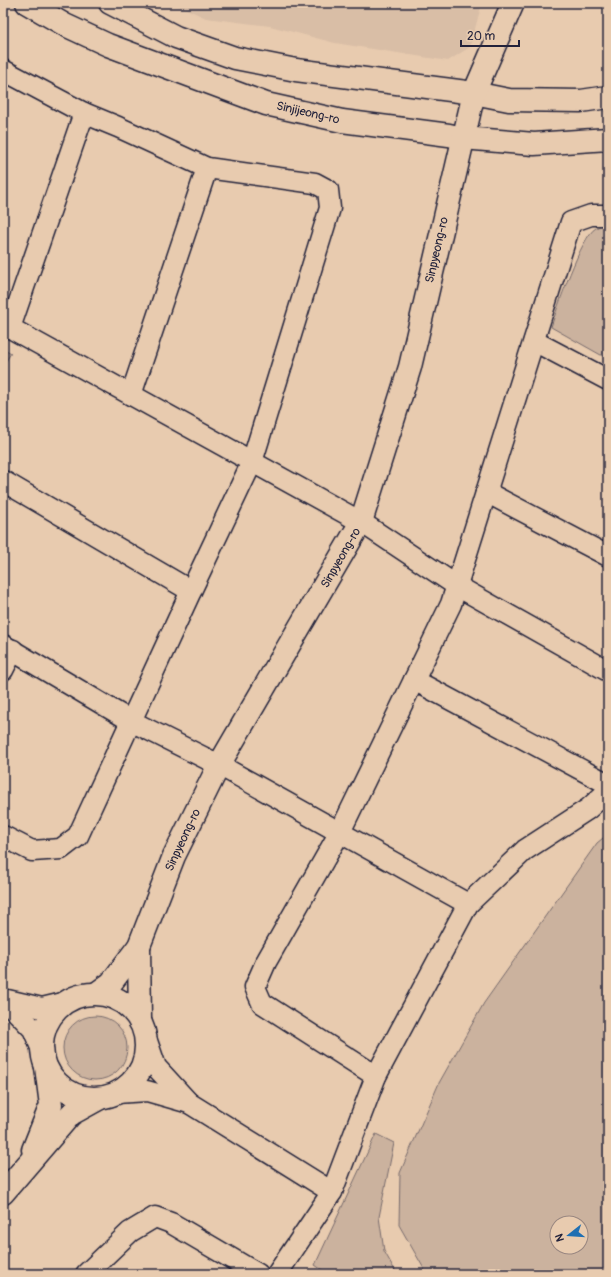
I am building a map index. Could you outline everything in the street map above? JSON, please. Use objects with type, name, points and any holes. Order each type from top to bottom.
[{"type":"street","name":"Sinjijeong-ro","points":[[27,3],[65,25],[108,45],[266,104],[342,121],[463,138],[534,144],[608,139]]},
{"type":"street","points":[[110,3],[176,37],[235,58],[296,70],[474,93],[509,100],[581,101],[608,97]]},
{"type":"street","points":[[474,93],[513,3]]},
{"type":"street","points":[[3,70],[84,113],[207,168],[316,183],[328,190],[330,208],[252,462],[78,836],[61,849],[32,851],[3,836]]},
{"type":"street","name":"Sinpyeong-ro","points":[[139,946],[174,856],[220,765],[361,522],[410,367],[474,93]]},
{"type":"street","points":[[84,113],[6,326],[361,522],[457,586],[608,671]]},
{"type":"street","points":[[131,395],[207,168]]},
{"type":"street","points":[[376,1076],[262,1003],[255,987],[266,962],[340,832],[450,604],[457,586],[571,222],[591,215],[608,215]]},
{"type":"street","points":[[534,341],[608,380]]},
{"type":"street","points":[[3,481],[191,591]]},
{"type":"street","points":[[486,492],[608,556]]},
{"type":"street","points":[[3,670],[8,648],[131,721],[220,765],[468,904]]},
{"type":"street","points":[[414,680],[608,784]]},
{"type":"street","points":[[276,1274],[332,1192],[376,1076],[468,904],[525,850],[588,809],[608,791]]},
{"type":"street","points":[[97,993],[111,983],[139,946]]},
{"type":"street","points":[[3,1193],[71,1114],[130,1084],[140,1071],[145,1056],[139,946]]},
{"type":"street","points":[[4,1000],[42,1008],[64,1003],[79,995],[97,993],[114,997],[129,1007],[143,1029],[156,1067],[189,1103],[332,1192]]},
{"type":"street","points":[[4,1000],[33,1029],[55,1081],[68,1091],[84,1097],[108,1096],[147,1091],[189,1103]]},
{"type":"street","points":[[27,1166],[50,1105],[44,1058],[43,1032],[51,1016],[64,1003]]},
{"type":"street","points":[[86,1274],[130,1232],[155,1217],[171,1223],[258,1274]]},
{"type":"shaded area","points":[[173,3],[482,3],[470,47],[448,61],[335,43],[270,26],[206,18]]},
{"type":"shaded area","points":[[608,224],[608,359],[551,327],[558,305],[583,244],[596,228]]},
{"type":"shaded area","points":[[3,348],[11,353],[3,366]]},
{"type":"shaded area","points":[[608,834],[608,1274],[427,1274],[399,1225],[400,1173],[439,1083],[484,1003],[597,843]]},
{"type":"shaded area","points":[[95,1016],[113,1022],[121,1030],[127,1048],[121,1066],[113,1074],[95,1080],[77,1074],[69,1066],[63,1048],[69,1030],[77,1022]]},
{"type":"shaded area","points":[[376,1134],[394,1143],[379,1217],[384,1251],[397,1274],[328,1274],[315,1265]]}]
